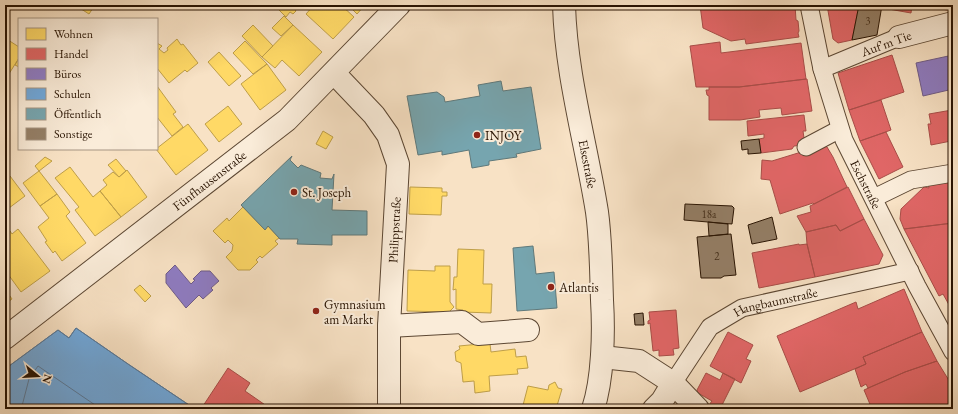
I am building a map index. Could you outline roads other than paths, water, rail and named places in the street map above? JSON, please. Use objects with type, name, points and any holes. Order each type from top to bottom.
[{"type":"street","name":"Fünfhausenstraße","points":[[5,338],[256,145],[297,110],[399,5]]},
{"type":"street","name":"Elsestraße","points":[[564,5],[569,64],[597,213],[600,241],[603,325],[602,357]]},
{"type":"street","name":"Eschstraße","points":[[809,5],[808,39],[822,69],[844,140],[910,271],[953,352]]},
{"type":"street","name":"Auf'm Tie","points":[[822,69],[899,37],[953,23]]},
{"type":"street","name":"Philippstraße","points":[[334,73],[374,115],[388,135],[398,164],[389,326],[389,409]]},
{"type":"street","points":[[806,147],[840,129]]},
{"type":"street","points":[[874,198],[911,180],[953,173]]},
{"type":"street","name":"Hangbaumstraße","points":[[654,409],[662,401],[710,327],[742,308],[910,271]]},
{"type":"street","points":[[389,326],[462,322],[478,334],[528,330]]},
{"type":"street","points":[[593,409],[602,357],[639,361],[673,383],[698,409]]},
{"type":"place","name":"INJOY","points":[[477,135]]},
{"type":"place","name":"St. Joseph","points":[[294,192]]},
{"type":"place","name":"Atlantis","points":[[551,287]]},
{"type":"place","name":"Gymnasium am Markt","points":[[316,311]]}]
